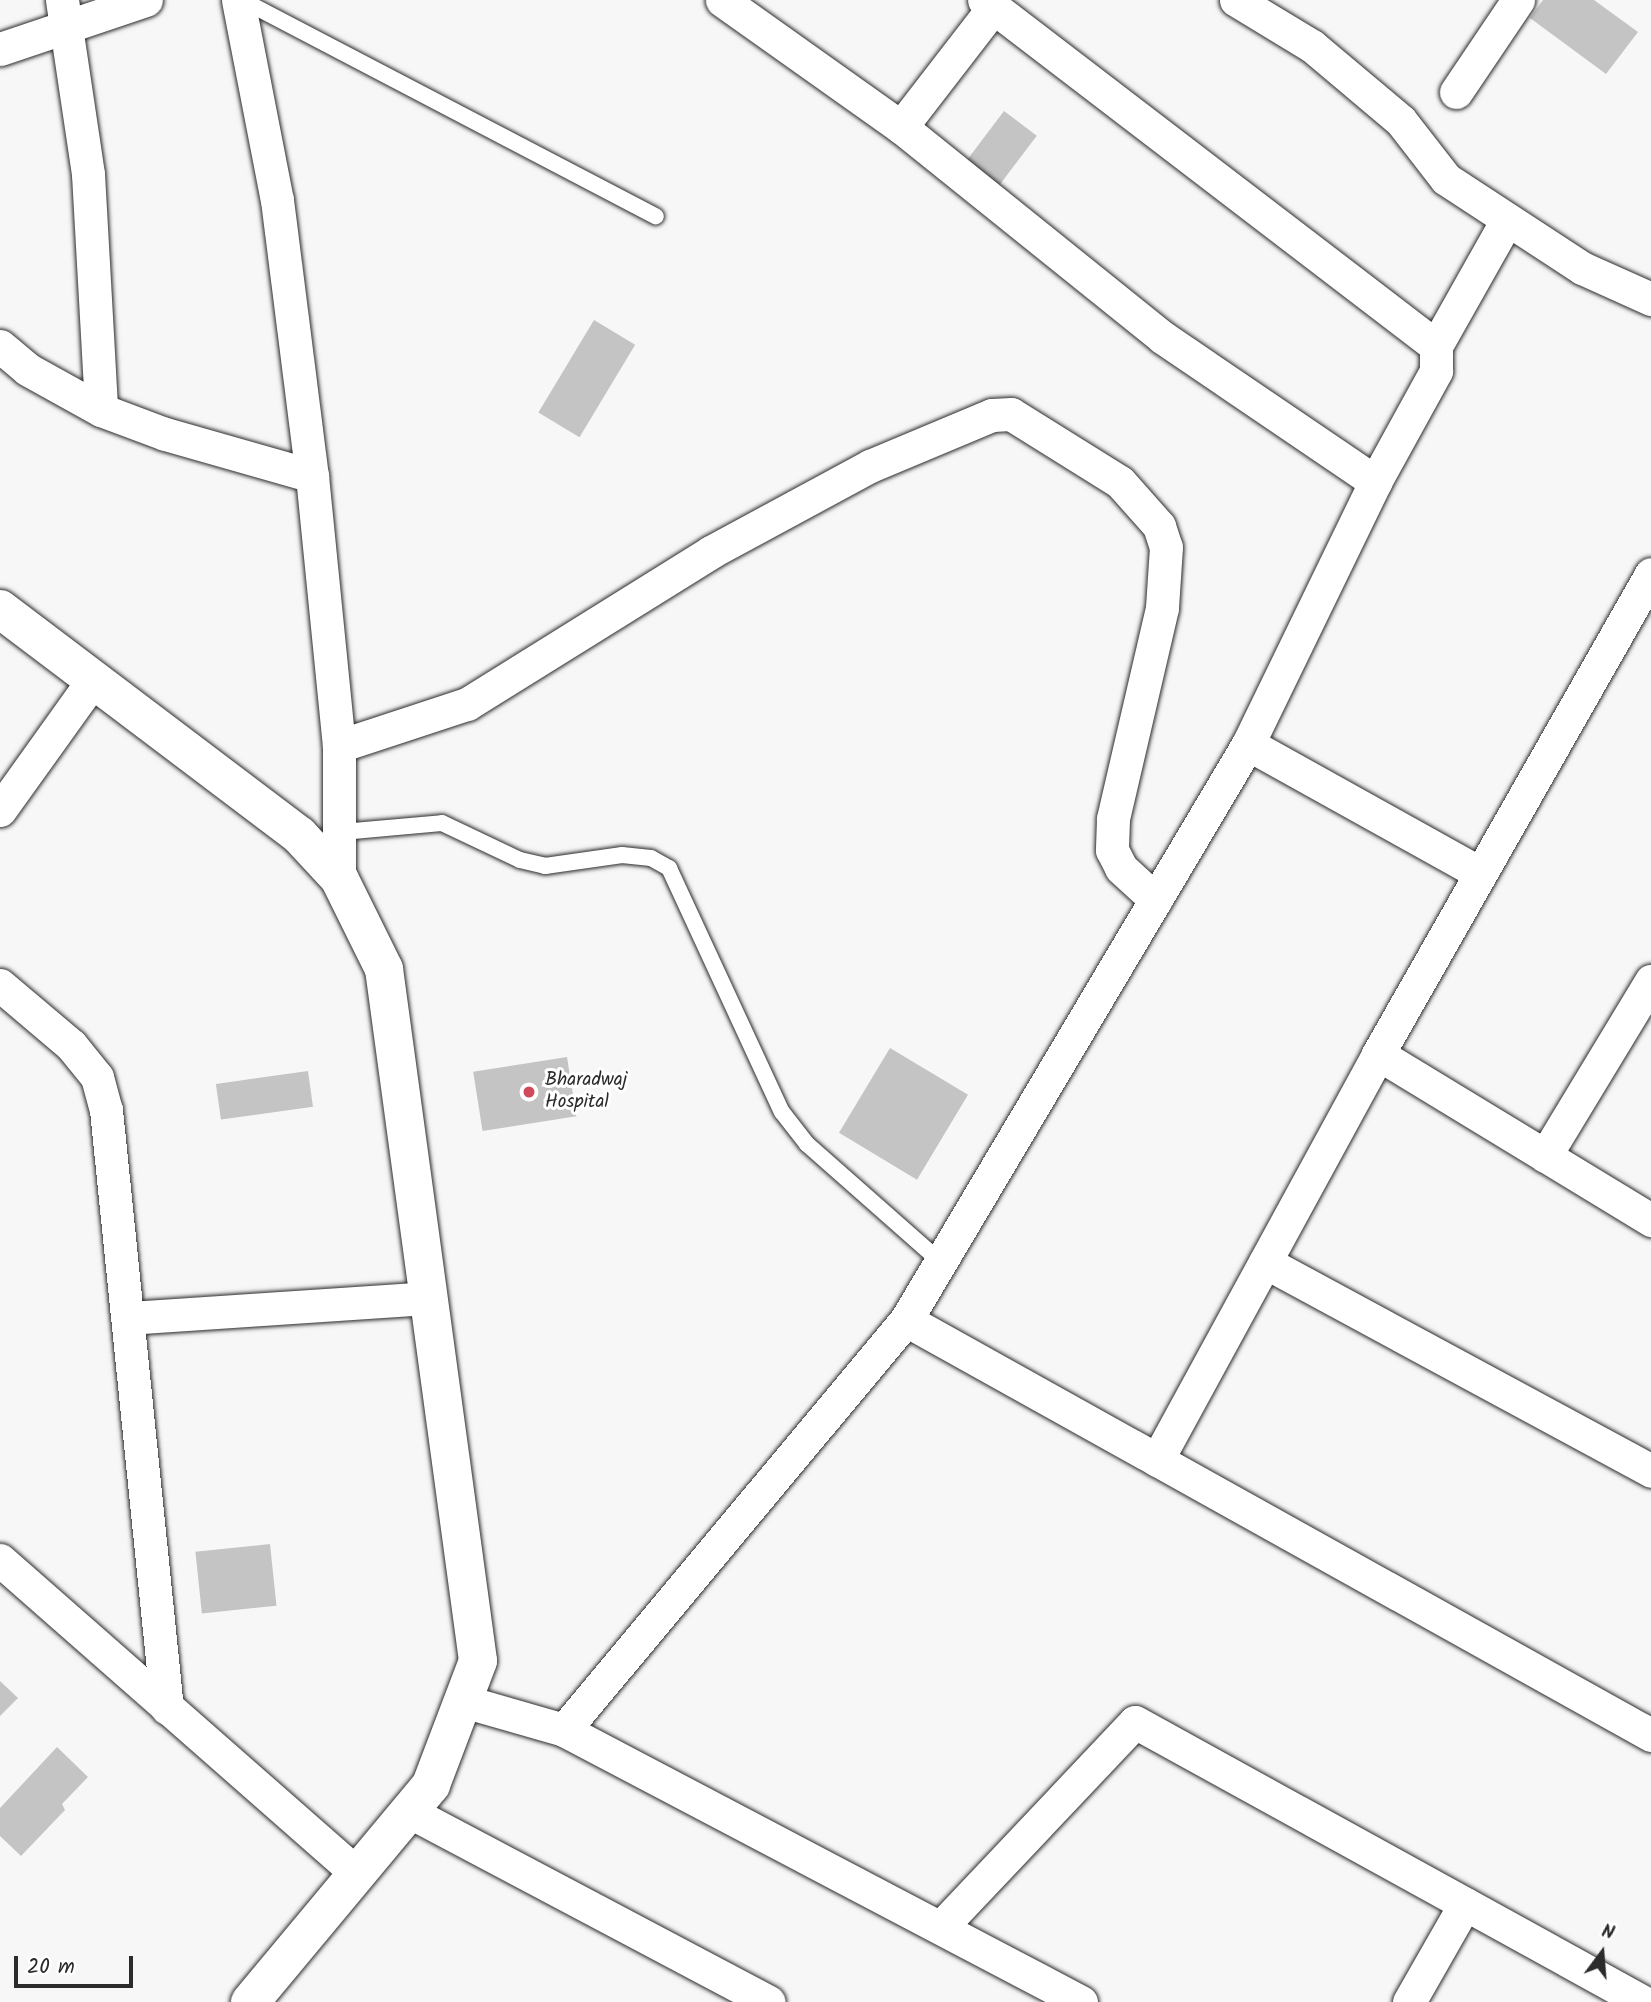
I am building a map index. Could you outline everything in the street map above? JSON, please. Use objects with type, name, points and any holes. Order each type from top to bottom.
[{"type":"street","points":[[0,49],[65,13],[145,0]]},
{"type":"street","points":[[240,0],[277,200],[312,476],[340,746],[342,832],[339,878]]},
{"type":"street","points":[[722,0],[901,127],[1163,337],[1375,482]]},
{"type":"street","points":[[1236,0],[1312,46],[1401,121],[1446,180],[1582,268],[1651,299]]},
{"type":"street","points":[[1456,92],[1518,0]]},
{"type":"street","points":[[901,127],[988,4],[1436,346]]},
{"type":"street","points":[[65,13],[88,174],[101,410]]},
{"type":"street","points":[[564,1730],[906,1320],[1248,744],[1375,482],[1436,371],[1436,346],[1507,220]]},
{"type":"street","points":[[0,346],[27,369],[101,410],[165,434],[312,476]]},
{"type":"street","points":[[340,746],[467,704],[711,552],[870,466],[992,415],[1011,414],[1120,482],[1159,526],[1167,547],[1162,608],[1113,819],[1112,850],[1121,868],[1156,900]]},
{"type":"street","points":[[1157,1460],[1378,1055],[1651,574]]},
{"type":"street","points":[[0,609],[299,835],[339,878],[384,969],[478,1661],[431,1785],[250,2002]]},
{"type":"street","points":[[0,810],[93,680]]},
{"type":"street","points":[[1248,744],[1480,873]]},
{"type":"street","points":[[1545,1156],[1651,981]]},
{"type":"street","points":[[4,997],[71,1045],[97,1077],[106,1110],[167,1708]]},
{"type":"street","points":[[1378,1055],[1651,1220]]},
{"type":"street","points":[[1265,1262],[1651,1471]]},
{"type":"street","points":[[128,1318],[429,1297]]},
{"type":"street","points":[[906,1320],[1651,1735]]},
{"type":"street","points":[[0,1560],[357,1874]]},
{"type":"street","points":[[463,1701],[564,1730],[1081,2002]]},
{"type":"street","points":[[942,1927],[1135,1722],[1643,2002]]},
{"type":"street","points":[[408,1811],[768,2002]]},
{"type":"street","points":[[1409,2002],[1465,1904]]},
{"type":"lane","points":[[240,0],[656,216]]},
{"type":"lane","points":[[342,832],[442,823],[520,860],[545,866],[622,855],[652,858],[669,868],[782,1112],[807,1144],[941,1262]]},
{"type":"building","points":[[1543,0],[1594,0],[1638,32],[1606,74],[1530,18]]},
{"type":"building","points":[[1004,111],[1037,136],[995,191],[962,166]]},
{"type":"building","points":[[594,320],[635,345],[580,437],[538,413]]},
{"type":"building","points":[[890,1048],[968,1095],[917,1180],[839,1133]]},
{"type":"building","points":[[567,1057],[576,1116],[483,1131],[473,1072]]},
{"type":"building","points":[[308,1071],[313,1107],[221,1120],[216,1084]]},
{"type":"building","points":[[270,1544],[276,1606],[202,1613],[195,1552]]},
{"type":"building","points":[[0,1681],[18,1698],[0,1716]]},
{"type":"building","points":[[57,1747],[88,1777],[62,1804],[65,1810],[21,1856],[0,1836],[0,1808]]},
{"type":"place","name":"Bharadwaj Hospital","points":[[529,1092]]}]
